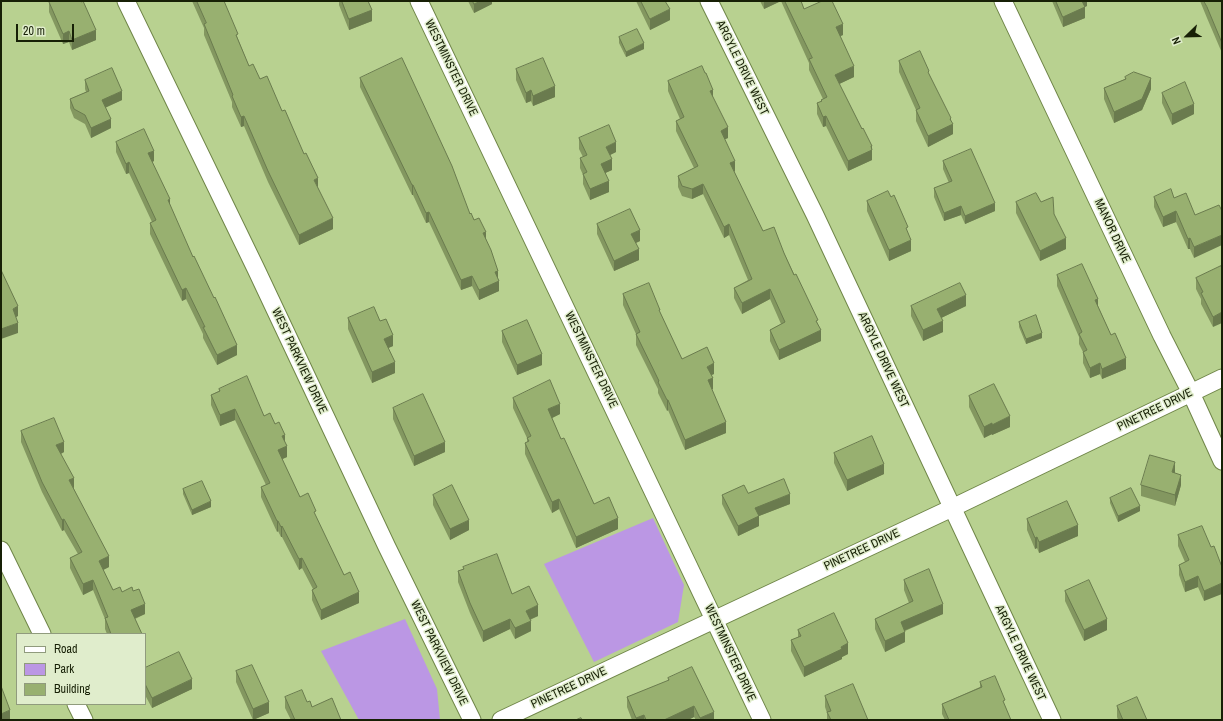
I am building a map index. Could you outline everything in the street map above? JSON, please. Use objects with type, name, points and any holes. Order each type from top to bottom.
[{"type":"street","name":"WEST PARKVIEW DRIVE","points":[[126,1],[259,276],[387,547],[472,720]]},
{"type":"street","name":"WESTMINSTER DRIVE","points":[[419,1],[762,720]]},
{"type":"street","name":"ARGYLE DRIVE WEST","points":[[709,1],[815,215],[1052,720]]},
{"type":"street","name":"MANOR DRIVE","points":[[1002,1],[1162,336],[1191,393],[1222,461]]},
{"type":"street","name":"PINETREE DRIVE","points":[[501,720],[952,508],[1222,378]]},
{"type":"street","points":[[1,550],[42,633]]},
{"type":"street","points":[[76,705],[84,720]]},
{"type":"green space","points":[[653,518],[684,585],[678,622],[594,662],[544,564]]},
{"type":"green space","points":[[405,619],[437,689],[440,720],[359,720],[321,651]]},
{"type":"building","points":[[83,1],[96,30],[72,40],[69,31],[63,34],[49,2]]},
{"type":"building","points":[[197,1],[224,1],[238,34],[236,35],[249,66],[253,64],[260,79],[267,76],[282,111],[285,110],[304,154],[306,153],[318,178],[314,180],[333,218],[299,235],[268,171],[244,116],[241,117],[204,24],[206,23]]},
{"type":"building","points":[[342,1],[368,1],[372,10],[349,19]]},
{"type":"building","points":[[473,1],[481,1],[474,4]]},
{"type":"building","points":[[641,1],[665,1],[670,9],[650,19]]},
{"type":"building","points":[[785,1],[801,1],[804,9],[822,1],[832,1],[843,24],[836,27],[854,66],[835,75],[872,146],[872,150],[848,161],[826,116],[823,117],[817,103],[827,97],[809,59],[812,58]]},
{"type":"building","points":[[1056,1],[1082,1],[1085,7],[1063,17]]},
{"type":"building","points":[[1204,1],[1222,1],[1222,43],[1207,7]]},
{"type":"building","points":[[637,29],[644,43],[626,52],[619,37]]},
{"type":"building","points":[[920,51],[929,71],[928,72],[953,124],[928,136],[916,110],[920,108],[899,61]]},
{"type":"building","points":[[402,58],[452,166],[470,214],[471,213],[474,220],[479,218],[486,232],[483,233],[498,271],[495,272],[499,281],[479,290],[472,276],[461,280],[429,212],[426,213],[360,78]]},
{"type":"building","points":[[543,58],[555,86],[533,96],[531,90],[526,93],[516,69]]},
{"type":"building","points":[[702,66],[713,90],[710,91],[728,127],[721,131],[735,161],[730,163],[763,231],[774,227],[794,275],[796,274],[818,320],[816,321],[821,330],[779,350],[770,330],[785,322],[770,289],[742,303],[734,288],[752,279],[729,224],[724,227],[703,184],[692,189],[682,186],[678,176],[698,166],[676,121],[684,117],[668,81]]},
{"type":"building","points":[[112,68],[122,91],[102,100],[111,119],[91,128],[85,115],[74,109],[70,99],[89,91],[85,80]]},
{"type":"building","points":[[1134,72],[1151,78],[1142,99],[1114,112],[1104,88],[1126,79],[1125,77]]},
{"type":"building","points":[[1185,82],[1194,104],[1172,114],[1162,93]]},
{"type":"building","points":[[609,125],[616,142],[606,147],[612,159],[601,164],[609,181],[590,189],[583,174],[587,172],[580,158],[587,155],[579,138]]},
{"type":"building","points":[[144,129],[154,151],[148,153],[170,199],[168,200],[193,257],[194,256],[214,298],[215,297],[237,345],[217,355],[186,288],[182,290],[150,223],[156,220],[129,162],[126,164],[116,142]]},
{"type":"building","points":[[971,149],[995,203],[965,216],[961,206],[944,213],[934,188],[952,181],[943,161]]},
{"type":"building","points":[[1171,189],[1174,198],[1186,193],[1195,215],[1219,205],[1222,211],[1222,235],[1194,247],[1190,238],[1188,239],[1176,211],[1163,217],[1154,197]]},
{"type":"building","points":[[888,191],[891,197],[894,195],[908,227],[906,228],[911,240],[889,250],[867,201]]},
{"type":"building","points":[[1036,193],[1041,202],[1053,197],[1054,214],[1066,238],[1040,251],[1016,202]]},
{"type":"building","points":[[630,209],[640,230],[631,234],[639,249],[614,261],[597,224]]},
{"type":"building","points":[[1082,264],[1098,299],[1095,300],[1111,335],[1115,333],[1126,358],[1102,369],[1100,363],[1090,368],[1083,352],[1087,350],[1079,334],[1082,332],[1057,275]]},
{"type":"building","points":[[1221,266],[1222,312],[1213,317],[1201,293],[1203,292],[1196,278]]},
{"type":"building","points":[[1,270],[18,306],[13,309],[18,323],[1,329]]},
{"type":"building","points":[[649,283],[659,310],[682,359],[707,347],[714,363],[707,367],[713,378],[708,380],[726,422],[685,440],[668,400],[636,334],[640,332],[623,294]]},
{"type":"building","points":[[960,283],[966,295],[937,309],[943,321],[923,330],[911,306]]},
{"type":"building","points":[[374,307],[380,321],[386,319],[393,335],[384,339],[395,362],[372,372],[348,318]]},
{"type":"building","points":[[1036,315],[1042,333],[1026,339],[1019,322]]},
{"type":"building","points":[[527,320],[542,354],[517,365],[502,331]]},
{"type":"building","points":[[247,376],[264,416],[270,413],[275,424],[279,422],[285,435],[282,436],[287,446],[278,450],[300,497],[308,493],[316,511],[314,512],[344,575],[350,572],[359,592],[321,610],[312,590],[317,587],[302,558],[299,559],[282,526],[281,527],[277,521],[261,487],[270,483],[235,409],[220,415],[211,395],[220,391],[219,389]]},
{"type":"building","points":[[550,380],[560,404],[548,409],[561,439],[564,438],[594,504],[609,497],[618,518],[576,537],[559,499],[552,502],[525,443],[529,441],[527,438],[531,436],[513,398]]},
{"type":"building","points":[[994,384],[1010,416],[992,425],[992,423],[984,427],[969,396]]},
{"type":"building","points":[[423,394],[445,442],[414,456],[393,408]]},
{"type":"building","points":[[54,418],[64,442],[56,445],[74,478],[69,480],[109,556],[99,561],[113,590],[120,587],[122,592],[132,587],[133,591],[139,589],[145,604],[131,610],[142,633],[111,633],[105,618],[108,617],[93,580],[83,584],[70,558],[82,552],[64,519],[62,520],[42,482],[21,431]]},
{"type":"building","points":[[872,436],[884,464],[847,480],[834,453]]},
{"type":"building","points":[[1150,455],[1175,462],[1172,472],[1181,475],[1175,495],[1141,485]]},
{"type":"building","points":[[784,479],[790,494],[755,508],[759,516],[738,526],[722,495],[744,485],[748,493]]},
{"type":"building","points":[[202,481],[211,501],[192,510],[183,489]]},
{"type":"building","points":[[452,485],[469,520],[450,529],[433,495]]},
{"type":"building","points":[[1131,488],[1140,506],[1118,516],[1110,498]]},
{"type":"building","points":[[1067,501],[1078,525],[1039,542],[1037,537],[1035,538],[1027,519]]},
{"type":"building","points":[[1202,526],[1211,547],[1214,546],[1222,567],[1222,583],[1204,591],[1198,576],[1185,582],[1179,565],[1189,560],[1178,535]]},
{"type":"building","points":[[497,554],[512,594],[529,586],[538,605],[526,611],[531,621],[515,628],[510,619],[483,631],[470,603],[458,571],[464,569],[463,567]]},
{"type":"building","points":[[929,569],[943,604],[901,622],[905,632],[885,641],[875,619],[913,601],[904,580]]},
{"type":"building","points":[[1089,580],[1107,619],[1084,630],[1065,591]]},
{"type":"building","points":[[834,613],[848,643],[841,647],[842,649],[804,667],[791,640],[801,636],[798,630]]},
{"type":"building","points":[[179,652],[192,679],[152,698],[146,686],[146,668]]},
{"type":"building","points":[[252,665],[269,702],[253,709],[236,671]]},
{"type":"building","points":[[692,667],[714,712],[700,718],[694,706],[664,720],[646,720],[644,715],[636,718],[627,697],[669,680],[668,678]]},
{"type":"building","points":[[995,676],[1011,720],[949,720],[942,704],[982,687],[980,682]]},
{"type":"building","points":[[853,684],[868,720],[831,720],[827,712],[831,711],[825,696]]},
{"type":"building","points":[[1,686],[10,710],[1,714]]},
{"type":"building","points":[[302,690],[307,702],[310,701],[312,707],[332,698],[341,720],[295,720],[285,697]]},
{"type":"building","points":[[1137,697],[1147,720],[1123,720],[1117,706]]}]
